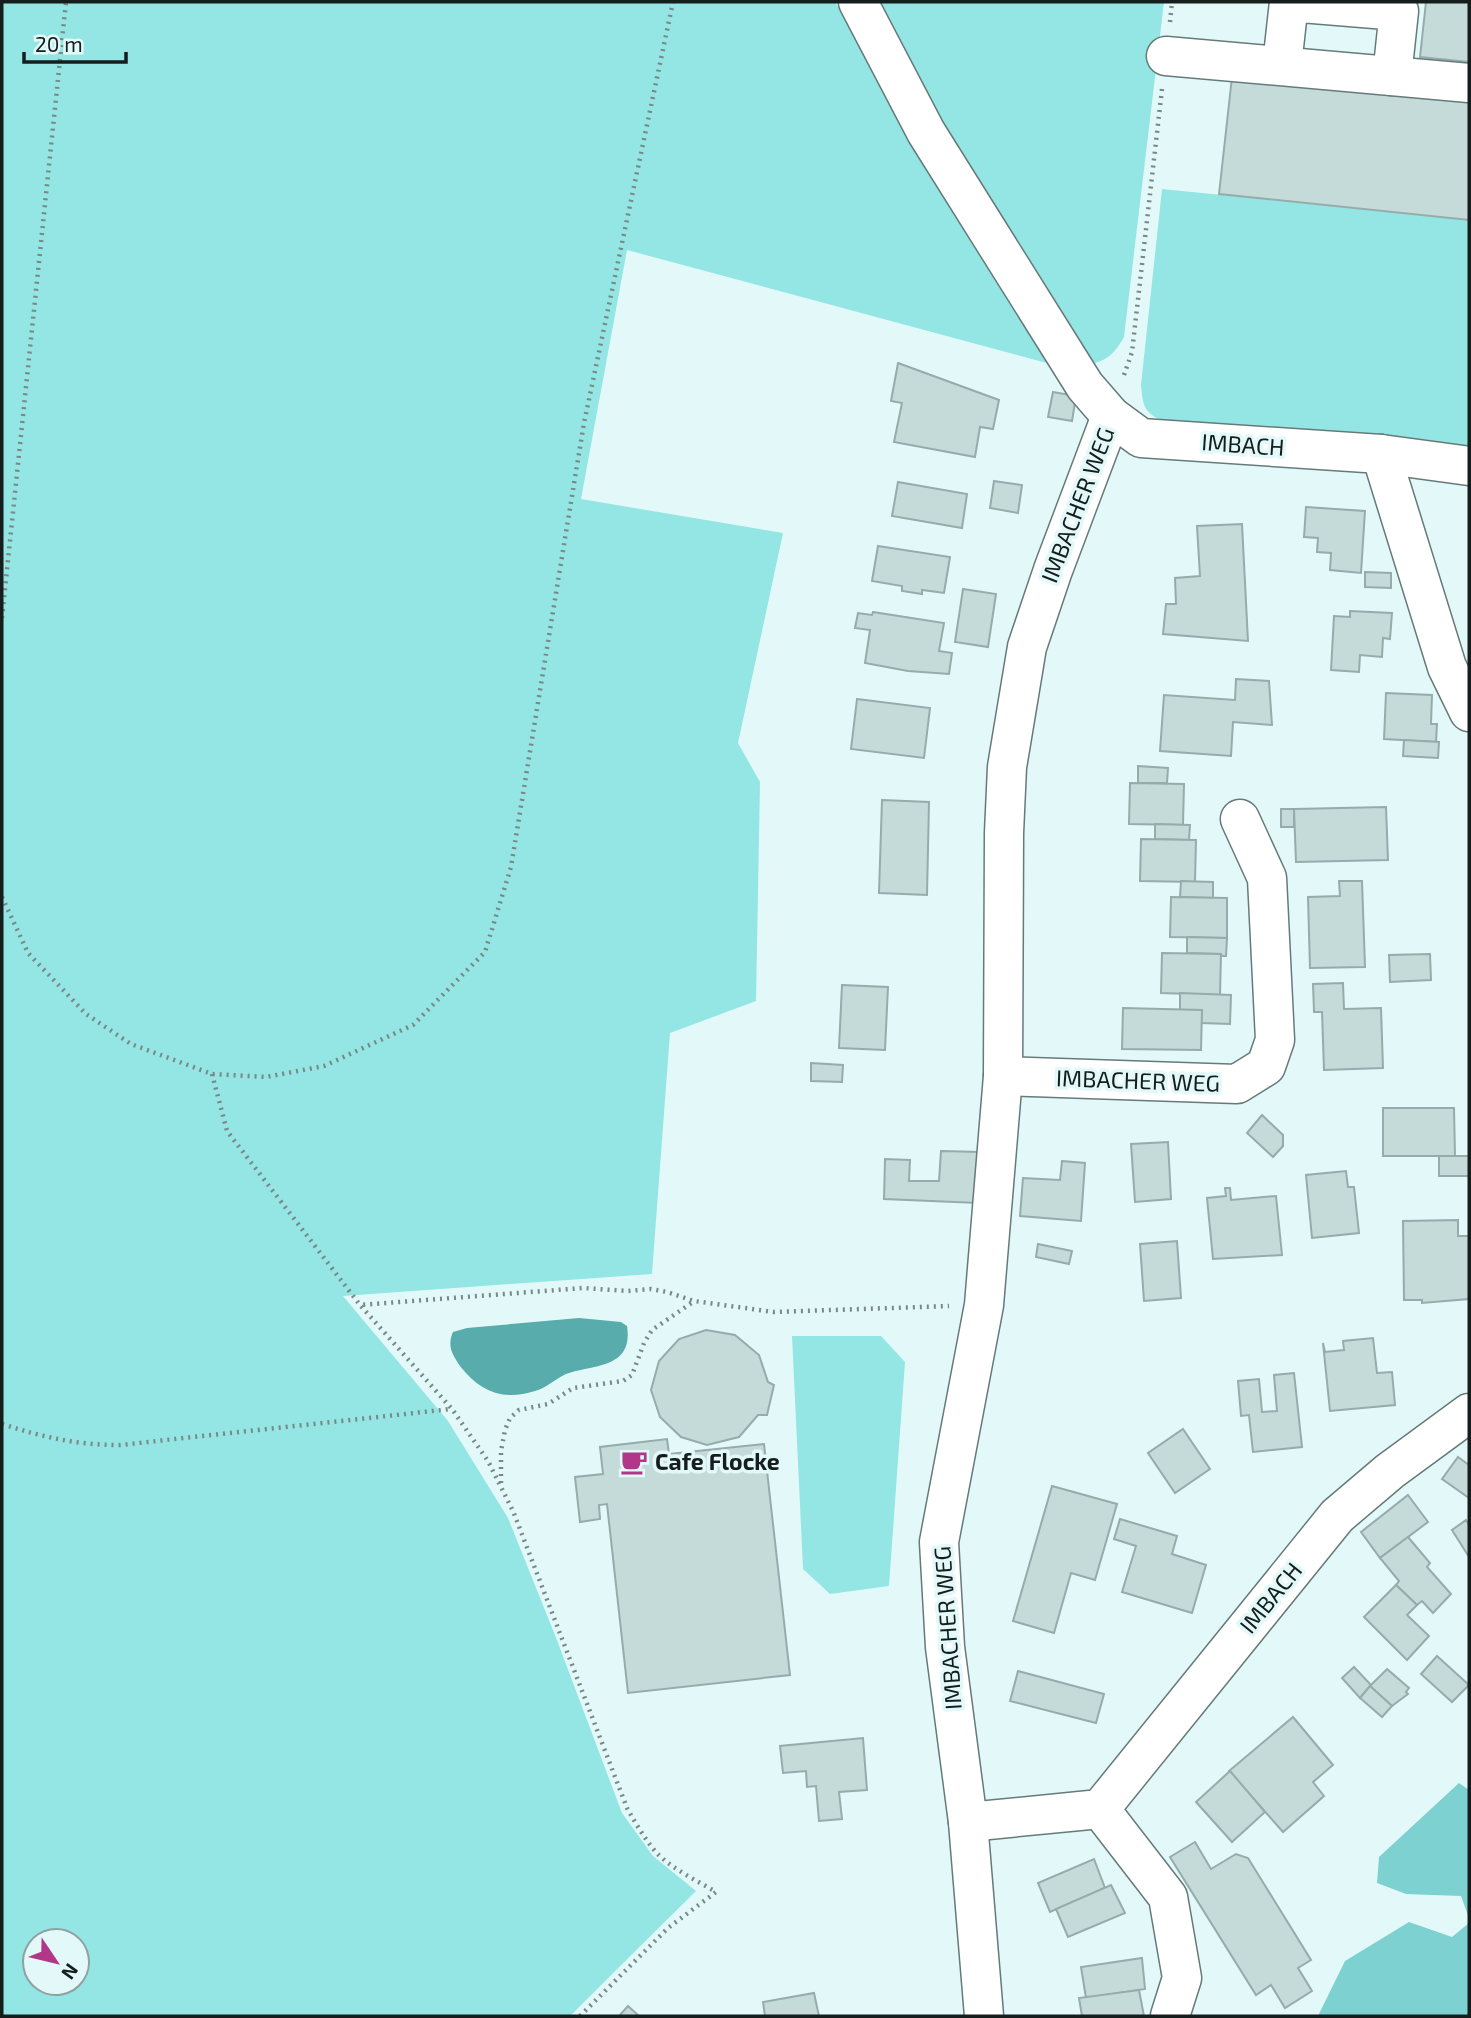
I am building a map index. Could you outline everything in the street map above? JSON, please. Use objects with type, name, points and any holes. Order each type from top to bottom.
[{"type":"street","name":"IMBACHER WEG","points":[[858,2],[926,132],[1085,386],[1111,416],[1052,570],[1027,647],[1007,767],[1004,833],[1003,1076],[984,1305],[939,1542],[945,1647],[968,1822],[984,2016]]},
{"type":"street","points":[[1282,65],[1289,2],[1399,11],[1392,76]]},
{"type":"street","points":[[1166,56],[1469,83]]},
{"type":"street","name":"IMBACH","points":[[1111,416],[1141,438],[1381,454],[1469,466]]},
{"type":"street","points":[[1381,454],[1447,667],[1469,712]]},
{"type":"street","name":"IMBACHER WEG","points":[[1003,1076],[1237,1084],[1266,1066],[1275,1040],[1267,878],[1240,819]]},
{"type":"street","name":"IMBACH","points":[[1100,1810],[1337,1516],[1390,1471],[1469,1413]]},
{"type":"street","points":[[968,1822],[1100,1810],[1168,1897],[1182,1978],[1170,2016]]},
{"type":"path","points":[[2,618],[66,2]]},
{"type":"path","points":[[2,897],[28,953],[86,1014],[131,1044],[212,1074],[266,1077],[324,1066],[413,1025],[485,952],[511,867],[584,423],[673,2]]},
{"type":"path","points":[[1111,416],[1132,352],[1166,56]]},
{"type":"path","points":[[212,1074],[227,1131],[360,1305],[452,1409],[488,1461],[513,1511],[627,1808],[656,1853],[716,1892],[668,1928],[580,2016]]},
{"type":"path","points":[[360,1305],[583,1288],[628,1291],[651,1289],[694,1301],[774,1312],[984,1305]]},
{"type":"path","points":[[501,1488],[501,1451],[510,1418],[519,1410],[548,1404],[573,1388],[623,1381],[632,1375],[652,1330],[694,1301]]},
{"type":"path","points":[[2,1424],[45,1438],[86,1445],[120,1445],[452,1409]]},
{"type":"shaded area","points":[[2,2],[835,2],[1058,366],[627,250],[581,499],[783,533],[738,743],[760,782],[756,1001],[670,1033],[652,1274],[343,1296],[448,1421],[508,1518],[622,1813],[653,1856],[696,1891],[570,2016],[2,2016]]},
{"type":"shaded area","points":[[871,2],[1164,2],[1124,337],[1117,348],[1104,359],[1086,364]]},
{"type":"shaded area","points":[[1162,189],[1469,220],[1469,450],[1168,423],[1154,417],[1144,405],[1141,385]]},
{"type":"shaded area","points":[[579,1318],[621,1322],[627,1326],[624,1351],[608,1363],[564,1375],[543,1388],[523,1394],[502,1394],[484,1388],[468,1375],[451,1350],[453,1332],[467,1328]]},
{"type":"shaded area","points":[[792,1336],[881,1336],[905,1362],[889,1586],[830,1594],[803,1569]]},
{"type":"shaded area","points":[[1459,1783],[1469,1790],[1469,1918],[1461,1896],[1406,1894],[1377,1883],[1379,1857]]},
{"type":"shaded area","points":[[1409,1922],[1452,1937],[1469,1923],[1469,2016],[1318,2016],[1345,1961]]},
{"type":"building","points":[[1426,2],[1469,2],[1469,62],[1420,57]]},
{"type":"building","points":[[1232,77],[1469,101],[1469,220],[1219,194]]},
{"type":"building","points":[[898,363],[999,400],[993,429],[980,427],[975,457],[894,442],[902,403],[891,401]]},
{"type":"building","points":[[1053,392],[1076,396],[1072,421],[1048,417]]},
{"type":"building","points":[[994,481],[1022,485],[1018,513],[990,508]]},
{"type":"building","points":[[898,482],[967,494],[962,528],[892,516]]},
{"type":"building","points":[[1306,507],[1365,511],[1361,573],[1330,570],[1331,553],[1317,552],[1318,538],[1304,537]]},
{"type":"building","points":[[1242,524],[1248,641],[1163,634],[1166,604],[1176,604],[1175,578],[1200,576],[1197,526]]},
{"type":"building","points":[[878,546],[950,557],[944,593],[902,591],[902,586],[872,581]]},
{"type":"building","points":[[1365,572],[1391,573],[1391,588],[1365,587]]},
{"type":"building","points":[[963,589],[996,594],[988,647],[955,642]]},
{"type":"building","points":[[1350,611],[1392,613],[1390,639],[1383,638],[1382,657],[1360,655],[1359,672],[1331,670],[1334,616],[1350,617]]},
{"type":"building","points":[[873,612],[944,623],[939,651],[952,653],[949,674],[908,671],[865,663],[870,630],[855,628],[858,613],[872,615]]},
{"type":"building","points":[[1236,679],[1269,681],[1272,725],[1233,722],[1231,756],[1160,751],[1164,695],[1235,700]]},
{"type":"building","points":[[1386,693],[1432,695],[1431,724],[1437,724],[1436,742],[1384,739]]},
{"type":"building","points":[[857,699],[930,708],[924,758],[851,749]]},
{"type":"building","points":[[1404,740],[1439,742],[1438,758],[1403,756]]},
{"type":"building","points":[[1138,766],[1168,768],[1167,783],[1138,783]]},
{"type":"building","points":[[1130,783],[1184,784],[1183,825],[1129,824]]},
{"type":"building","points":[[882,800],[929,802],[927,895],[879,893]]},
{"type":"building","points":[[1386,807],[1388,860],[1296,862],[1294,809]]},
{"type":"building","points":[[1281,809],[1294,809],[1294,827],[1281,827]]},
{"type":"building","points":[[1155,824],[1190,825],[1189,840],[1155,839]]},
{"type":"building","points":[[1141,839],[1196,840],[1195,882],[1140,881]]},
{"type":"building","points":[[1181,881],[1213,882],[1213,898],[1180,897]]},
{"type":"building","points":[[1339,881],[1362,881],[1365,967],[1310,968],[1308,897],[1340,896]]},
{"type":"building","points":[[1171,897],[1227,898],[1227,938],[1170,937]]},
{"type":"building","points":[[1187,937],[1227,938],[1226,956],[1187,953]]},
{"type":"building","points":[[1162,953],[1221,954],[1220,995],[1161,993]]},
{"type":"building","points":[[1430,954],[1431,980],[1390,982],[1389,955]]},
{"type":"building","points":[[1343,983],[1344,1009],[1381,1008],[1383,1068],[1324,1070],[1322,1012],[1314,1012],[1313,984]]},
{"type":"building","points":[[842,985],[888,987],[885,1050],[839,1048]]},
{"type":"building","points":[[1180,993],[1231,995],[1230,1024],[1201,1023],[1202,1010],[1180,1010]]},
{"type":"building","points":[[1123,1008],[1202,1010],[1201,1050],[1122,1049]]},
{"type":"building","points":[[811,1063],[843,1065],[842,1082],[811,1081]]},
{"type":"building","points":[[1383,1108],[1454,1108],[1455,1156],[1383,1156]]},
{"type":"building","points":[[1262,1115],[1283,1135],[1283,1146],[1273,1157],[1247,1133]]},
{"type":"building","points":[[1168,1142],[1171,1199],[1135,1202],[1131,1144]]},
{"type":"building","points":[[941,1151],[980,1152],[978,1203],[884,1199],[885,1159],[910,1160],[909,1181],[939,1181]]},
{"type":"building","points":[[1439,1156],[1469,1156],[1469,1176],[1439,1176]]},
{"type":"building","points":[[1062,1161],[1085,1163],[1081,1221],[1020,1216],[1023,1178],[1060,1180]]},
{"type":"building","points":[[1346,1171],[1348,1187],[1354,1187],[1359,1233],[1312,1238],[1306,1175]]},
{"type":"building","points":[[1225,1188],[1230,1188],[1231,1200],[1276,1196],[1282,1255],[1213,1259],[1207,1198],[1226,1196]]},
{"type":"building","points":[[1458,1220],[1458,1236],[1469,1236],[1469,1299],[1422,1303],[1422,1300],[1404,1300],[1403,1221]]},
{"type":"building","points":[[1177,1241],[1181,1298],[1144,1301],[1140,1244]]},
{"type":"building","points":[[1038,1244],[1072,1251],[1069,1264],[1036,1257]]},
{"type":"building","points":[[706,1330],[735,1335],[759,1355],[768,1382],[774,1385],[767,1415],[758,1415],[739,1437],[707,1445],[681,1437],[660,1417],[651,1390],[659,1361],[679,1339]]},
{"type":"building","points":[[1373,1338],[1377,1373],[1392,1372],[1395,1405],[1330,1411],[1323,1343],[1325,1352],[1344,1350],[1343,1341]]},
{"type":"building","points":[[1294,1373],[1302,1447],[1253,1452],[1249,1415],[1241,1416],[1238,1381],[1259,1379],[1262,1412],[1277,1411],[1274,1375]]},
{"type":"building","points":[[1183,1429],[1210,1469],[1175,1493],[1148,1453]]},
{"type":"building","points":[[667,1439],[669,1454],[764,1444],[790,1675],[628,1693],[607,1504],[599,1505],[600,1519],[580,1522],[575,1477],[603,1474],[600,1447]]},
{"type":"building","points":[[1458,1457],[1469,1465],[1469,1498],[1442,1479]]},
{"type":"building","points":[[1052,1486],[1117,1504],[1095,1580],[1071,1573],[1054,1633],[1013,1621]]},
{"type":"building","points":[[1408,1495],[1428,1522],[1380,1558],[1361,1532]]},
{"type":"building","points":[[1120,1519],[1177,1536],[1172,1554],[1206,1565],[1192,1613],[1122,1592],[1136,1546],[1114,1539]]},
{"type":"building","points":[[1466,1520],[1469,1525],[1469,1557],[1452,1530]]},
{"type":"building","points":[[1408,1537],[1430,1563],[1427,1567],[1451,1594],[1433,1613],[1422,1601],[1417,1605],[1396,1585],[1399,1581],[1380,1558]]},
{"type":"building","points":[[1396,1585],[1417,1605],[1407,1615],[1429,1636],[1407,1660],[1364,1617]]},
{"type":"building","points":[[1437,1656],[1469,1685],[1452,1702],[1421,1674]]},
{"type":"building","points":[[1354,1667],[1371,1685],[1360,1698],[1342,1678]]},
{"type":"building","points":[[1387,1669],[1409,1688],[1406,1692],[1408,1694],[1392,1706],[1370,1686]]},
{"type":"building","points":[[1018,1671],[1104,1694],[1096,1723],[1010,1701]]},
{"type":"building","points":[[1370,1686],[1392,1706],[1382,1717],[1360,1698]]},
{"type":"building","points":[[1293,1717],[1333,1765],[1313,1782],[1324,1796],[1283,1832],[1229,1771]]},
{"type":"building","points":[[863,1738],[867,1790],[839,1792],[842,1819],[819,1821],[816,1786],[807,1787],[806,1771],[783,1773],[780,1746]]},
{"type":"building","points":[[1230,1771],[1265,1812],[1232,1842],[1196,1802]]},
{"type":"building","points":[[1195,1842],[1211,1869],[1236,1854],[1248,1858],[1311,1960],[1298,1968],[1312,1991],[1285,2008],[1271,1985],[1256,1995],[1170,1857]]},
{"type":"building","points":[[1094,1859],[1105,1888],[1050,1912],[1038,1883]]},
{"type":"building","points":[[1111,1885],[1125,1913],[1068,1937],[1056,1909]]},
{"type":"building","points":[[1142,1958],[1145,1989],[1086,1998],[1081,1967]]},
{"type":"building","points":[[1139,1990],[1144,2016],[1082,2016],[1079,1998]]},
{"type":"building","points":[[814,1993],[819,2016],[765,2016],[763,2002]]},
{"type":"building","points":[[628,2006],[639,2016],[619,2016]]},
{"type":"place","name":"Cafe Flocke","points":[[634,1462]]}]
